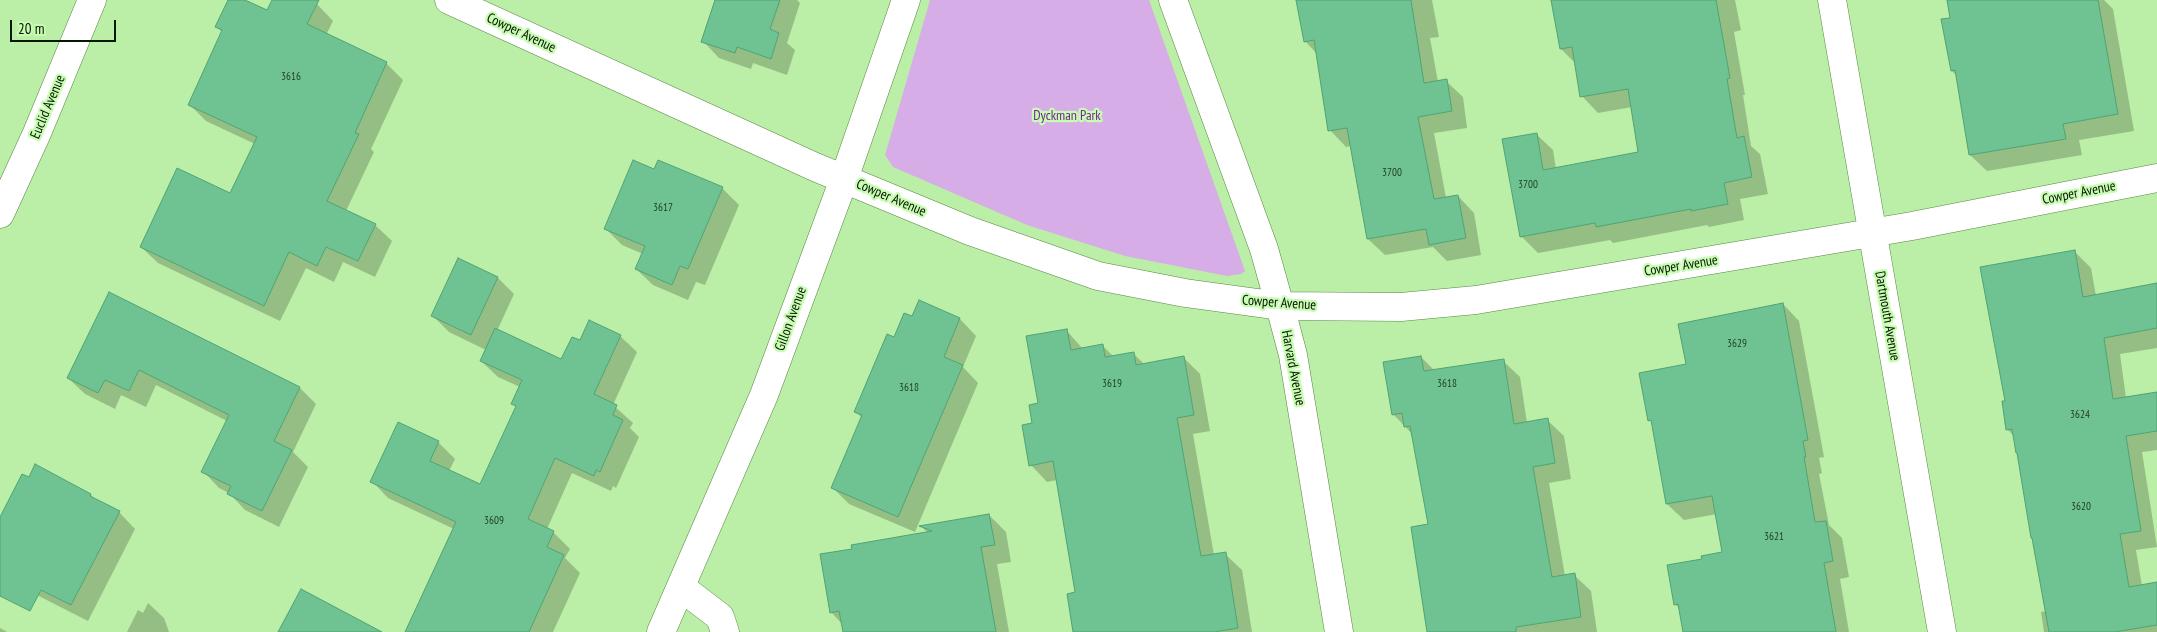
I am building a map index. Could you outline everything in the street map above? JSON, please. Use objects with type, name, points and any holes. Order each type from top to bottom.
[{"type":"street","name":"Euclid Avenue","points":[[0,214],[37,133],[92,0]]},
{"type":"street","name":"Cowper Avenue","points":[[449,0],[844,179],[970,232],[1098,276],[1185,293],[1280,306],[1401,307],[1476,300],[1873,233],[2157,178]]},
{"type":"street","name":"Gillon Avenue","points":[[661,632],[682,588],[764,395],[844,179],[906,0]]},
{"type":"street","name":"Harvard Avenue","points":[[1173,0],[1264,249],[1280,306],[1292,355],[1339,632]]},
{"type":"street","name":"Dartmouth Avenue","points":[[1832,0],[1942,632]]},
{"type":"street","points":[[682,588],[720,617],[726,632]]},
{"type":"green space","name":"Dyckman Park","points":[[930,0],[1149,0],[1245,271],[1241,274],[1227,276],[1125,256],[1027,225],[893,167],[885,155]]},
{"type":"building","points":[[228,0],[245,0],[267,10],[272,0],[319,0],[307,24],[387,62],[355,133],[359,134],[327,201],[376,224],[358,261],[326,247],[317,266],[289,252],[264,306],[140,247],[177,168],[230,193],[257,137],[188,105],[222,30],[215,27]]},
{"type":"building","points":[[715,0],[780,0],[770,29],[779,33],[771,59],[737,47],[735,53],[701,42]]},
{"type":"building","points":[[1296,0],[1411,0],[1424,83],[1447,79],[1452,111],[1418,117],[1434,199],[1458,195],[1466,238],[1429,245],[1426,229],[1367,239],[1347,128],[1328,131],[1314,40],[1304,42]]},
{"type":"building","points":[[1551,0],[1716,0],[1730,78],[1727,79],[1737,138],[1744,136],[1752,177],[1724,183],[1728,204],[1596,227],[1595,223],[1520,237],[1502,139],[1537,133],[1543,170],[1638,152],[1628,89],[1580,97],[1572,47],[1560,49]]},
{"type":"building","points":[[1947,0],[2098,0],[2118,114],[2063,124],[2066,139],[1969,155],[1955,70],[1951,71],[1941,19],[1950,18]]},
{"type":"building","points":[[633,160],[654,169],[658,160],[723,187],[688,269],[680,266],[672,285],[635,269],[645,246],[604,229]]},
{"type":"building","points":[[2075,250],[2083,297],[2157,283],[2157,328],[2104,338],[2113,399],[2157,392],[2157,431],[2126,436],[2141,531],[2120,534],[2129,587],[2157,582],[2157,625],[2115,632],[2049,632],[2012,429],[2006,430],[2002,401],[2005,401],[1980,267]]},
{"type":"building","points":[[458,258],[498,277],[471,335],[431,316]]},
{"type":"building","points":[[109,292],[300,387],[274,441],[292,450],[262,511],[227,494],[231,486],[201,472],[229,415],[139,370],[129,391],[105,380],[98,393],[67,378]]},
{"type":"building","points":[[919,300],[960,318],[944,357],[963,365],[898,517],[831,488],[862,415],[854,412],[887,334],[894,337],[904,313],[912,316]]},
{"type":"building","points":[[1783,303],[1808,440],[1803,441],[1806,457],[1804,457],[1815,522],[1826,521],[1833,561],[1824,563],[1836,632],[1683,632],[1678,604],[1674,605],[1667,565],[1702,559],[1701,556],[1722,552],[1712,496],[1666,504],[1651,420],[1648,421],[1639,373],[1686,364],[1678,324]]},
{"type":"building","points":[[589,320],[621,335],[594,394],[617,405],[613,415],[623,420],[600,472],[596,470],[594,476],[555,458],[528,519],[554,531],[547,547],[564,555],[529,632],[405,632],[456,522],[370,482],[398,422],[439,441],[430,461],[480,484],[516,406],[511,404],[522,380],[480,361],[495,328],[561,359],[572,337],[580,340]]},
{"type":"building","points":[[1067,329],[1071,350],[1103,344],[1105,357],[1134,352],[1136,365],[1184,356],[1194,415],[1177,418],[1201,556],[1226,552],[1238,628],[1214,632],[1073,632],[1067,594],[1075,592],[1053,461],[1029,466],[1022,425],[1032,423],[1029,405],[1038,403],[1026,336]]},
{"type":"building","points":[[1421,356],[1424,371],[1504,359],[1514,424],[1548,418],[1555,463],[1533,467],[1552,577],[1575,573],[1581,617],[1516,627],[1516,632],[1427,632],[1411,527],[1428,524],[1410,426],[1404,427],[1402,413],[1392,415],[1383,362]]},
{"type":"building","points":[[35,464],[120,511],[71,605],[41,590],[30,611],[0,596],[0,517],[22,474],[29,477]]},
{"type":"building","points":[[989,514],[995,545],[981,547],[996,632],[843,632],[839,611],[830,613],[820,554],[852,549],[851,545],[932,531],[919,526]]},
{"type":"building","points":[[301,589],[382,632],[278,632]]}]
